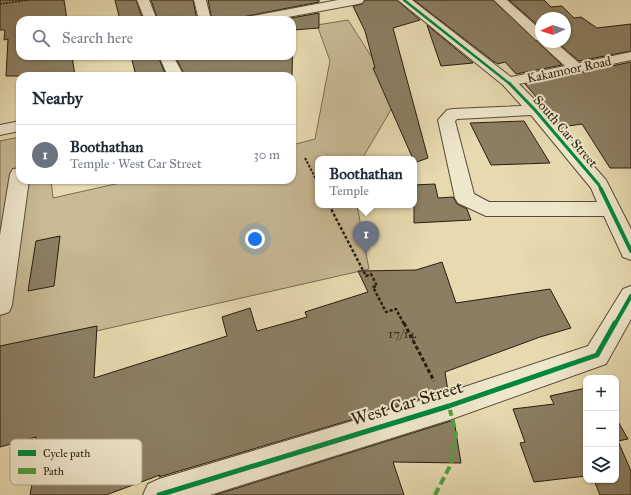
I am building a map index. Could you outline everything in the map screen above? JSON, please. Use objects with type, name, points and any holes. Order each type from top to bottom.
[{"type":"street","points":[[143,0],[149,16]]},
{"type":"street","points":[[200,0],[204,16]]},
{"type":"street","points":[[273,16],[358,0]]},
{"type":"street","name":"South Car Street","points":[[404,0],[508,82],[535,110],[599,185],[631,251]]},
{"type":"street","points":[[500,0],[535,32]]},
{"type":"street","points":[[554,48],[576,68]]},
{"type":"street","name":"Kakamoor Road","points":[[508,82],[631,56]]},
{"type":"street","points":[[168,60],[174,72]]},
{"type":"street","points":[[535,110],[453,114],[446,120],[465,198],[486,209],[611,209]]},
{"type":"street","points":[[0,130],[16,127]]},
{"type":"street","points":[[0,306],[18,184]]},
{"type":"street","name":"West Car Street","points":[[159,495],[449,406],[597,355],[631,296]]},
{"type":"path","points":[[0,4],[28,0]]},
{"type":"path","points":[[305,158],[315,177]]},
{"type":"path","points":[[331,208],[366,276],[371,274],[377,286],[373,287],[386,312],[396,309],[431,376]]},
{"type":"shaded area","points":[[348,20],[398,98],[364,156],[315,156],[315,208],[358,208],[369,269],[0,353],[0,141],[16,138],[16,184],[51,184],[53,198],[115,184],[296,184],[296,144],[315,139],[330,61],[317,25]]},
{"type":"building","points":[[0,0],[64,0],[66,16],[16,16],[16,60],[73,60],[74,72],[16,72],[16,76],[6,76],[8,39],[4,40],[5,30],[0,30]]},
{"type":"building","points":[[115,0],[136,0],[142,16],[119,16]]},
{"type":"building","points":[[151,0],[193,0],[196,16],[157,16]]},
{"type":"building","points":[[208,0],[319,0],[319,2],[247,16],[211,16]]},
{"type":"building","points":[[365,0],[397,0],[420,20],[393,28],[428,158],[417,162],[417,156],[412,156],[373,68],[375,68],[365,31],[353,6],[362,4]]},
{"type":"building","points":[[414,0],[493,0],[535,40],[535,48],[544,48],[562,65],[516,74],[505,62],[498,64]]},
{"type":"building","points":[[509,0],[544,0],[551,7],[562,6],[568,12],[535,12],[535,23]]},
{"type":"building","points":[[319,13],[319,28],[296,30],[296,17]]},
{"type":"building","points":[[571,15],[574,18],[581,17],[597,28],[631,24],[631,51],[579,61],[564,48],[571,48]]},
{"type":"building","points":[[427,25],[473,63],[441,66]]},
{"type":"building","points":[[132,60],[160,60],[164,72],[135,72]]},
{"type":"building","points":[[177,60],[292,60],[292,72],[183,72]]},
{"type":"building","points":[[631,62],[631,168],[610,168],[582,124],[562,127],[525,84]]},
{"type":"building","points":[[524,121],[550,163],[491,165],[470,123]]},
{"type":"building","points":[[435,184],[438,198],[453,197],[457,204],[467,209],[471,220],[414,223],[414,208],[417,208],[417,185]]},
{"type":"building","points":[[60,236],[54,286],[28,291],[36,241]]},
{"type":"building","points":[[442,262],[456,303],[550,289],[571,328],[540,337],[445,372],[448,391],[159,477],[160,475],[142,482],[142,439],[36,439],[36,437],[29,439],[10,439],[10,444],[0,447],[0,346],[97,326],[94,378],[227,336],[222,317],[250,308],[257,331],[307,317],[305,312],[368,292],[358,271],[416,270]]},
{"type":"building","points":[[583,389],[583,476],[534,482],[520,443],[525,442],[513,409],[554,404],[550,396]]},
{"type":"building","points":[[454,420],[461,463],[393,462],[404,495],[215,495]]},
{"type":"building","points":[[619,423],[628,439],[619,441]]},
{"type":"building","points":[[619,443],[631,471],[631,495],[600,495],[595,483],[619,483]]},
{"type":"building","points":[[32,485],[133,485],[106,495],[30,495]]},
{"type":"marked path","points":[[435,495],[451,464],[456,434],[449,406]]},
{"type":"cycle path","points":[[404,0],[508,82],[535,110],[599,185],[631,251]]},
{"type":"cycle path","points":[[159,495],[449,406],[597,355],[631,296]]},
{"type":"place","name":"Boothathan","points":[[366,254]]}]
